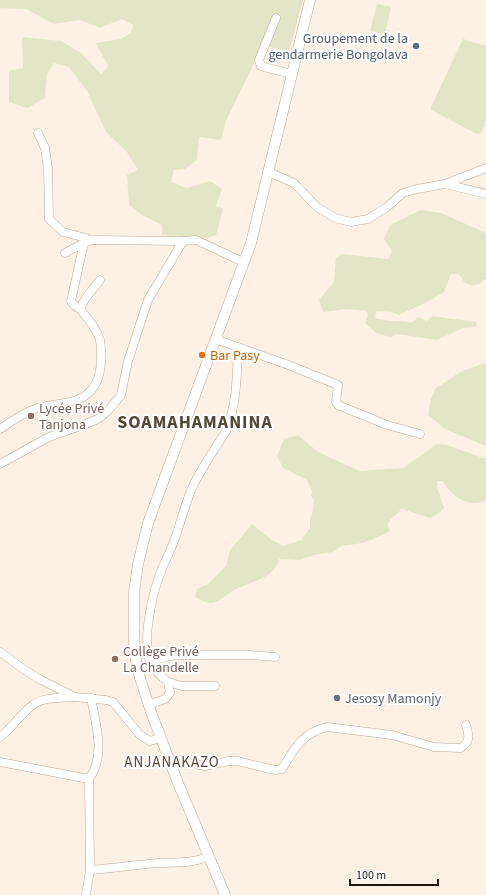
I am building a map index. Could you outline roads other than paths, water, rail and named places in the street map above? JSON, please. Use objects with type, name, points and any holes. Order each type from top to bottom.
[{"type":"main road","points":[[225,895],[160,738],[148,705],[134,652],[134,592],[138,564],[148,523],[251,243],[310,0]]},
{"type":"street","points":[[276,18],[259,60],[261,66],[292,74]]},
{"type":"street","points":[[0,428],[35,408],[77,400],[90,393],[100,375],[100,341],[98,335],[80,309],[71,301],[86,238],[63,232],[49,219],[48,169],[45,148],[38,133]]},
{"type":"street","points":[[268,172],[294,183],[317,207],[335,218],[351,222],[368,219],[388,207],[403,193],[417,188],[445,184],[486,168]]},
{"type":"street","points":[[445,184],[486,194]]},
{"type":"street","points":[[65,253],[86,242],[105,239],[196,240],[243,262]]},
{"type":"street","points":[[0,464],[49,437],[98,419],[108,411],[120,395],[128,361],[148,300],[183,241]]},
{"type":"street","points":[[80,309],[85,299],[100,280]]},
{"type":"street","points":[[215,339],[338,385],[336,402],[338,405],[387,425],[420,434]]},
{"type":"street","points":[[215,686],[182,686],[168,682],[159,675],[150,662],[147,634],[159,576],[181,523],[193,487],[226,431],[229,422],[237,387],[238,347]]},
{"type":"street","points":[[0,652],[23,670],[75,697]]},
{"type":"street","points":[[150,662],[170,656],[182,655],[250,654],[275,657]]},
{"type":"street","points":[[148,705],[165,699],[170,692],[168,682]]},
{"type":"street","points":[[0,738],[34,704],[51,698],[75,697],[113,702],[140,735],[150,741],[160,738]]},
{"type":"street","points":[[86,895],[90,870],[89,778],[96,765],[98,734],[91,698]]},
{"type":"street","points":[[169,760],[190,760],[199,765],[206,766],[229,761],[237,761],[275,770],[282,769],[302,739],[319,729],[327,727],[392,735],[434,747],[461,748],[468,743],[469,737],[466,725]]},
{"type":"street","points":[[0,743],[3,741],[9,730]]},
{"type":"street","points":[[0,762],[89,778]]},
{"type":"street","points":[[90,870],[160,863],[188,862],[199,860],[208,856]]},
{"type":"place","name":"Groupement de la gendarmerie Bongolava","points":[[416,46]]},
{"type":"place","name":"Bar Pasy","points":[[202,355]]},
{"type":"place","name":"Lycée Privé Tanjona","points":[[31,416]]},
{"type":"place","name":"Collège Privé La Chandelle","points":[[115,659]]},
{"type":"place","name":"Jesosy Mamonjy","points":[[337,698]]},
{"type":"district","name":"SOAMAHAMANINA","points":[[195,422]]},
{"type":"district","name":"ANJANAKAZO","points":[[172,762]]}]
